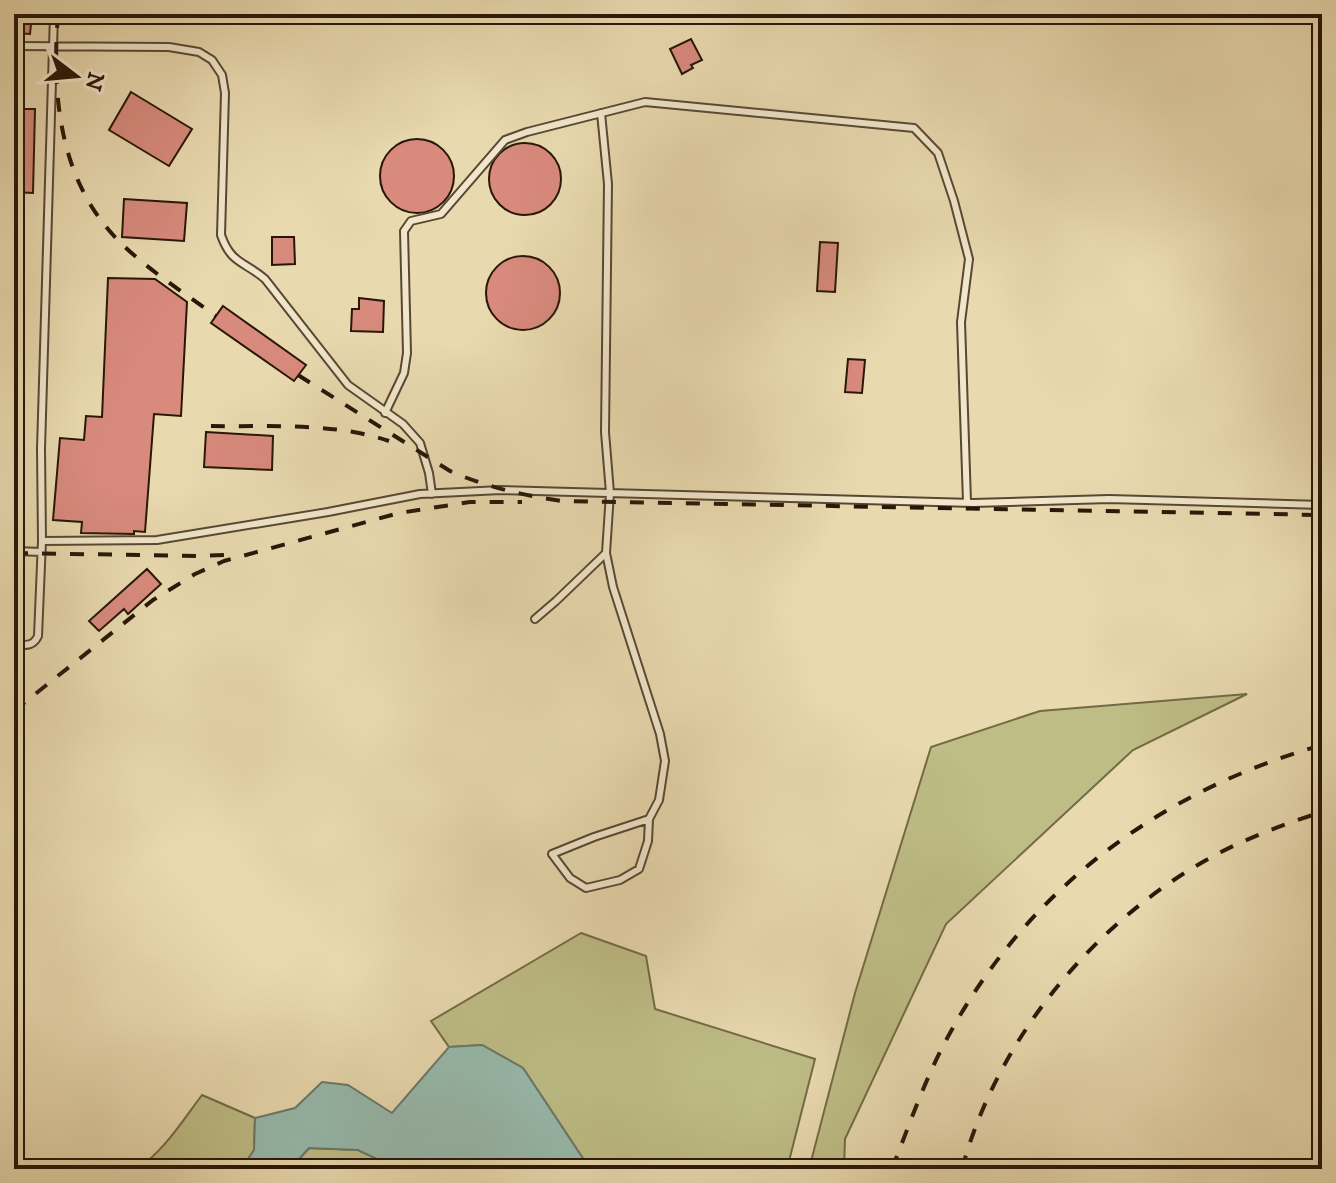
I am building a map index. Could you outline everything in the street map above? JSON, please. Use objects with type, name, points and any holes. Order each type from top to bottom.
[{"type":"lane","points":[[14,645],[30,645],[38,636],[54,14]]},
{"type":"lane","points":[[14,46],[169,47],[199,52],[212,60],[222,75],[225,93],[221,235],[226,249],[236,261],[265,279],[348,385],[403,424],[420,443],[432,494]]},
{"type":"lane","points":[[385,413],[404,373],[407,353],[404,231],[411,221],[441,214],[505,140],[645,102],[914,128],[938,153],[969,259],[961,322],[967,502]]},
{"type":"lane","points":[[601,113],[608,184],[605,432],[610,493],[606,553],[613,587],[660,734],[665,761],[659,800],[649,819],[648,841],[639,869],[620,880],[586,888],[570,878],[552,854],[649,819]]},
{"type":"lane","points":[[42,541],[157,540],[420,494],[501,490],[967,502],[1109,499],[1322,505]]},
{"type":"lane","points":[[14,551],[42,552]]},
{"type":"lane","points":[[535,619],[606,553]]},
{"type":"shaded area","points":[[1247,694],[1133,750],[946,924],[845,1139],[844,1169],[809,1169],[855,993],[931,747],[1040,711]]},
{"type":"shaded area","points":[[581,933],[646,956],[655,1009],[815,1059],[787,1169],[590,1169],[523,1068],[482,1045],[449,1047],[431,1021]]},
{"type":"shaded area","points":[[482,1045],[523,1068],[590,1169],[383,1169],[383,1162],[358,1150],[309,1148],[290,1169],[241,1169],[254,1150],[255,1118],[295,1108],[322,1082],[348,1085],[392,1113],[449,1047]]},
{"type":"shaded area","points":[[202,1095],[255,1118],[254,1150],[243,1168],[137,1169],[164,1144]]},
{"type":"shaded area","points":[[309,1148],[358,1150],[384,1162],[383,1169],[290,1169]]},
{"type":"building","points":[[14,14],[32,14],[30,34],[14,33]]},
{"type":"building","points":[[691,39],[702,60],[682,74],[670,49]]},
{"type":"building","points":[[131,92],[192,129],[169,166],[109,130]]},
{"type":"building","points":[[14,109],[35,109],[33,193],[14,192]]},
{"type":"building","points":[[417,139],[431,142],[443,150],[451,162],[454,176],[451,190],[443,202],[431,210],[417,213],[403,210],[391,202],[383,190],[380,176],[383,162],[391,150],[403,142]]},
{"type":"building","points":[[532,143],[551,153],[559,165],[559,193],[551,205],[539,213],[518,215],[499,205],[491,193],[489,172],[499,153],[511,145]]},
{"type":"building","points":[[124,199],[187,203],[184,241],[122,237]]},
{"type":"building","points":[[272,237],[294,237],[295,264],[272,265]]},
{"type":"building","points":[[820,242],[838,243],[835,292],[817,291]]},
{"type":"building","points":[[523,256],[537,259],[549,267],[557,279],[560,293],[557,307],[549,319],[537,327],[523,330],[509,327],[497,319],[489,307],[486,293],[489,279],[497,267],[509,259]]},
{"type":"building","points":[[108,278],[155,279],[187,302],[181,416],[154,414],[145,532],[134,531],[134,534],[81,533],[82,522],[53,520],[60,438],[84,440],[86,416],[102,417]]},
{"type":"building","points":[[359,298],[384,301],[383,332],[351,331],[352,309],[359,309]]},
{"type":"building","points":[[223,306],[306,365],[294,381],[211,323]]},
{"type":"building","points":[[848,359],[865,360],[862,393],[845,392]]},
{"type":"building","points":[[206,432],[273,436],[272,470],[204,467]]},
{"type":"building","points":[[147,569],[161,584],[128,614],[124,609],[99,631],[89,621]]},
{"type":"railway","points":[[58,14],[58,102],[70,160],[81,187],[95,212],[125,247],[216,316]]},
{"type":"railway","points":[[298,375],[450,471],[504,490],[561,501],[1322,515]]},
{"type":"railway","points":[[211,426],[323,428],[389,441]]},
{"type":"railway","points":[[14,711],[153,600],[195,574],[224,561],[399,513],[470,502],[522,502]]},
{"type":"railway","points":[[14,553],[226,555]]},
{"type":"railway","points":[[892,1169],[936,1061],[975,991],[1013,941],[1055,895],[1101,855],[1151,820],[1204,790],[1262,765],[1322,745]]},
{"type":"railway","points":[[962,1169],[978,1120],[1000,1072],[1027,1027],[1094,945],[1176,879],[1221,852],[1270,830],[1322,812]]}]
